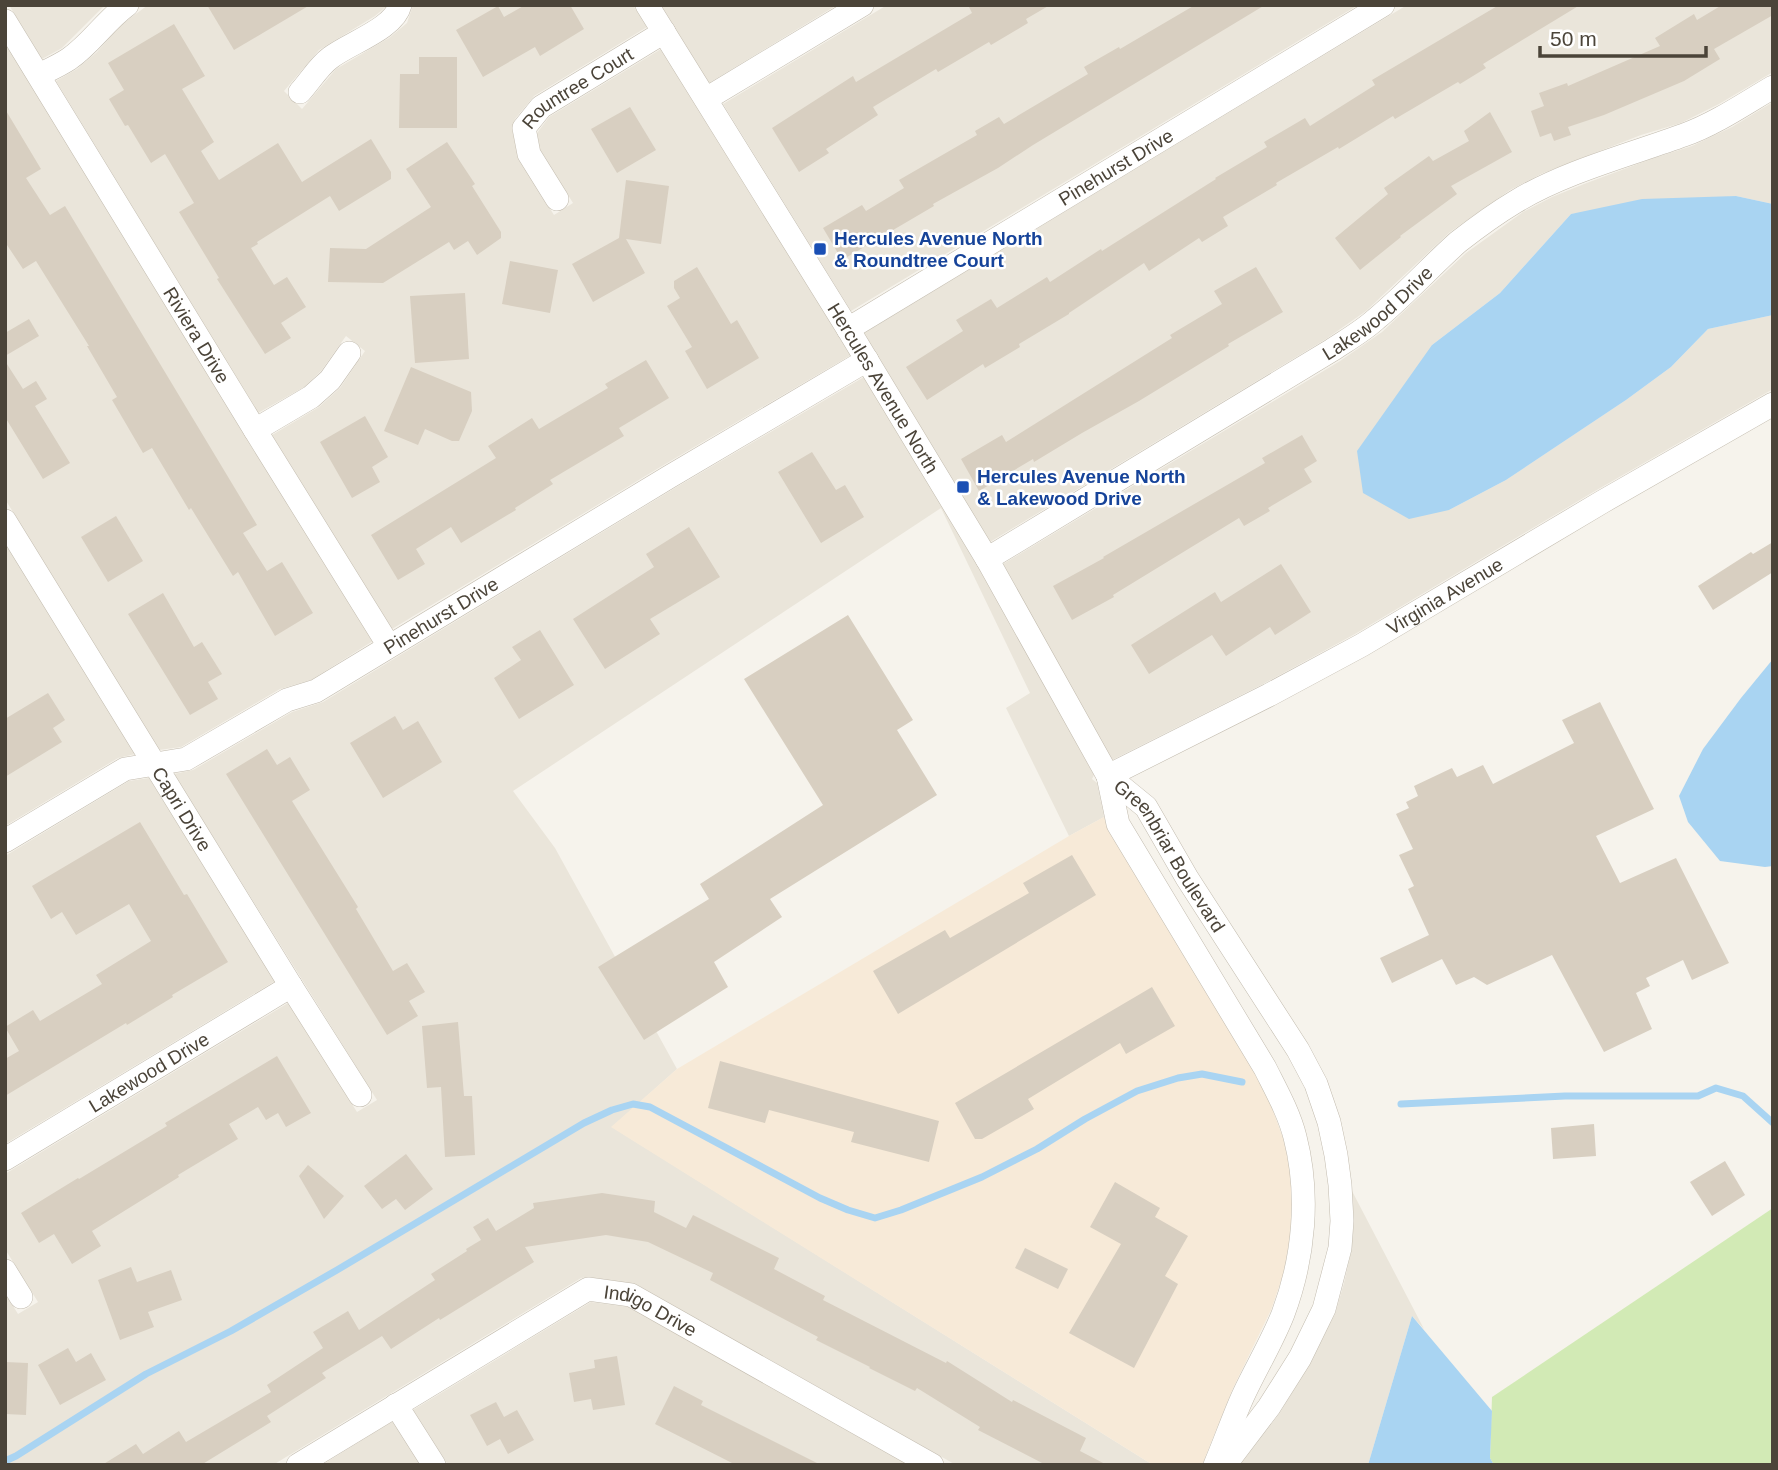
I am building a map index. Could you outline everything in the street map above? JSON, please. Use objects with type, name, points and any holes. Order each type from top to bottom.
[{"type":"street","points":[[39,75],[69,59],[88,43],[113,15],[127,5]]},
{"type":"street","points":[[300,92],[328,58],[382,27],[398,13],[400,5]]},
{"type":"street","name":"Hercules Avenue North","points":[[647,5],[848,328],[987,559],[1108,776]]},
{"type":"street","points":[[706,99],[862,5]]},
{"type":"street","name":"Pinehurst Drive","points":[[848,328],[1383,5]]},
{"type":"street","name":"Riviera Drive","points":[[5,21],[389,646]]},
{"type":"street","name":"Rountree Court","points":[[557,199],[529,154],[524,128],[541,107],[664,32]]},
{"type":"street","name":"Lakewood Drive","points":[[987,559],[1374,322],[1458,243],[1517,201],[1579,172],[1686,135],[1725,116],[1773,87]]},
{"type":"street","points":[[255,430],[311,397],[330,380],[349,353]]},
{"type":"street","name":"Pinehurst Drive","points":[[5,841],[125,769],[186,759],[287,700],[316,691],[867,360]]},
{"type":"street","name":"Virginia Avenue","points":[[1108,776],[1362,645],[1773,404]]},
{"type":"street","name":"Capri Drive","points":[[5,521],[360,1096]]},
{"type":"street","name":"Greenbriar Boulevard","points":[[1108,776],[1118,824],[1265,1068],[1294,1135],[1301,1168],[1304,1207],[1295,1279],[1282,1316],[1244,1395],[1215,1465]]},
{"type":"street","name":"Greenbriar Boulevard","points":[[1108,776],[1146,807],[1187,878],[1298,1051],[1316,1084],[1329,1122],[1336,1155],[1342,1222],[1340,1248],[1324,1309],[1300,1358],[1269,1407],[1225,1465]]},
{"type":"street","name":"Lakewood Drive","points":[[5,1159],[291,986]]},
{"type":"street","points":[[5,1271],[21,1297]]},
{"type":"street","name":"Indigo Drive","points":[[298,1465],[587,1289],[631,1295],[932,1465]]},
{"type":"street","points":[[396,1405],[434,1465]]},
{"type":"shaded area","points":[[9,5],[105,5],[62,48],[42,59]]},
{"type":"shaded area","points":[[148,5],[388,5],[375,16],[319,50],[284,91],[302,109],[336,69],[389,38],[407,23],[413,5],[633,5],[647,27],[534,96],[515,119],[512,129],[519,160],[554,215],[573,203],[540,150],[537,133],[549,117],[661,49],[851,355],[392,629],[272,435],[319,407],[340,388],[365,351],[346,336],[321,371],[304,387],[258,413],[56,81],[77,69],[97,52],[121,25]]},
{"type":"shaded area","points":[[661,5],[837,5],[709,83]]},
{"type":"shaded area","points":[[887,5],[1358,5],[851,311],[723,104]]},
{"type":"shaded area","points":[[1407,5],[1773,5],[1773,72],[1681,123],[1574,161],[1510,190],[1450,232],[1366,311],[1326,339],[990,542],[864,333]]},
{"type":"shaded area","points":[[5,42],[373,641],[311,680],[280,689],[181,747],[159,750],[5,499]]},
{"type":"shaded area","points":[[1773,102],[1773,204],[1736,196],[1571,214],[1500,293],[1432,345],[1449,510],[1506,480],[1626,400],[1671,367],[1708,329],[1773,315],[1773,389],[1355,634],[1112,760],[1003,564],[1340,361],[1382,332],[1466,253],[1523,212],[1584,184],[1692,146],[1732,127]]},
{"type":"shaded area","points":[[864,377],[977,564],[1094,775],[1092,779],[1097,783],[1104,817],[1069,836],[1006,708],[1030,693],[941,508],[513,791],[555,848],[677,1069],[612,1127],[1153,1465],[956,1465],[636,1284],[588,1277],[581,1278],[273,1465],[5,1465],[5,1293],[18,1314],[38,1302],[5,1249],[5,1174],[288,1003],[357,1112],[377,1100],[174,774],[193,770],[292,712],[323,702],[675,488]]},
{"type":"shaded area","points":[[5,543],[135,754],[118,758],[5,826]]},
{"type":"shaded area","points":[[149,778],[275,981],[5,1144],[5,856],[129,781]]},
{"type":"shaded area","points":[[1104,817],[1108,830],[1255,1074],[1272,1108],[1290,1169],[1290,1238],[1283,1275],[1271,1310],[1233,1388],[1202,1465],[1153,1465],[611,1127],[677,1069]]},
{"type":"shaded area","points":[[1352,1191],[1424,1329],[1412,1316],[1368,1465],[1240,1465],[1279,1414],[1309,1365],[1335,1314],[1351,1252],[1354,1222]]},
{"type":"shaded area","points":[[591,1302],[629,1307],[909,1465],[448,1465],[413,1410]]},
{"type":"shaded area","points":[[393,1421],[421,1465],[322,1465]]},
{"type":"green space","points":[[1773,1208],[1773,1465],[1494,1465],[1490,1458],[1492,1397]]},
{"type":"water","points":[[1736,196],[1773,204],[1773,315],[1708,329],[1671,367],[1626,400],[1506,480],[1449,510],[1409,519],[1363,493],[1357,451],[1432,345],[1500,293],[1571,214],[1642,199]]},
{"type":"water","points":[[1773,659],[1773,866],[1720,861],[1688,822],[1679,796],[1703,749]]},
{"type":"water","points":[[1412,1316],[1492,1411],[1490,1458],[1494,1465],[1368,1465]]},
{"type":"building","points":[[207,5],[310,5],[234,50]]},
{"type":"building","points":[[525,5],[570,5],[584,29],[540,56],[535,47],[483,77],[456,30],[498,6],[504,17]]},
{"type":"building","points":[[968,5],[1050,5],[1026,19],[1028,23],[991,45],[989,42],[938,72],[936,69],[873,107],[878,115],[826,149],[829,153],[799,172],[772,128],[853,76],[856,82],[972,13]]},
{"type":"building","points":[[1195,5],[1265,5],[842,260],[823,228],[862,205],[866,211],[904,188],[899,180],[977,135],[975,131],[999,117],[1004,124],[1088,74],[1084,67]]},
{"type":"building","points":[[1499,5],[1580,5],[1483,64],[1486,68],[1460,84],[1458,82],[1395,119],[1393,116],[1276,183],[1277,185],[1223,217],[1228,226],[1202,242],[1199,238],[1149,271],[1144,263],[1019,344],[1020,347],[985,368],[983,364],[927,400],[906,367],[963,331],[956,320],[991,299],[997,308],[1047,277],[1050,282],[1267,147],[1264,142],[1305,118],[1310,126],[1375,85],[1372,80]]},
{"type":"building","points":[[1722,5],[1773,5],[1773,15],[1714,49],[1720,59],[1684,81],[1604,115],[1568,127],[1571,135],[1554,141],[1551,133],[1540,137],[1531,111],[1544,106],[1539,93],[1567,83],[1568,86],[1660,46],[1655,38],[1694,14],[1697,20]]},
{"type":"building","points":[[174,24],[205,76],[182,89],[214,142],[201,151],[219,180],[278,143],[302,182],[371,139],[391,172],[391,179],[339,211],[330,196],[251,248],[274,285],[287,277],[306,307],[281,323],[291,338],[265,354],[217,279],[219,278],[179,212],[194,203],[165,154],[151,163],[109,99],[124,90],[108,63]]},
{"type":"building","points":[[419,57],[457,57],[457,128],[399,128],[400,74],[419,74]]},
{"type":"building","points":[[630,107],[656,150],[617,173],[591,129]]},
{"type":"building","points":[[5,109],[41,169],[26,178],[50,215],[65,206],[257,525],[243,533],[267,571],[282,562],[313,613],[275,636],[238,572],[233,576],[152,448],[143,453],[112,400],[117,397],[89,346],[36,261],[23,269],[5,242]]},
{"type":"building","points":[[1490,112],[1512,152],[1451,186],[1457,194],[1360,270],[1335,238],[1388,194],[1384,188],[1429,156],[1433,161],[1469,141],[1464,131]]},
{"type":"building","points":[[447,142],[475,184],[472,186],[501,232],[501,238],[477,255],[468,241],[454,250],[449,242],[383,283],[328,282],[330,248],[366,249],[431,207],[406,169]]},
{"type":"building","points":[[626,180],[669,186],[661,244],[626,239],[645,273],[593,302],[572,264],[619,238]]},
{"type":"building","points":[[510,261],[558,270],[550,313],[502,304]]},
{"type":"building","points":[[697,267],[731,324],[737,320],[759,358],[707,389],[685,351],[692,347],[667,306],[680,298],[674,288],[674,281]]},
{"type":"building","points":[[1256,267],[1283,312],[1139,401],[979,491],[961,459],[1002,435],[1006,442],[1172,338],[1170,335],[1222,304],[1214,291]]},
{"type":"building","points":[[465,293],[469,359],[415,363],[410,296]]},
{"type":"building","points":[[29,319],[39,336],[5,356],[5,333]]},
{"type":"building","points":[[646,360],[669,398],[619,428],[624,436],[550,480],[553,484],[461,543],[451,527],[416,549],[425,564],[398,580],[371,535],[496,458],[488,446],[532,418],[539,429],[608,388],[605,384]]},
{"type":"building","points":[[5,361],[23,389],[36,381],[47,399],[35,406],[70,463],[43,479],[5,417]]},
{"type":"building","points":[[411,367],[471,392],[472,411],[459,441],[452,441],[425,429],[418,445],[384,431]]},
{"type":"building","points":[[365,416],[388,457],[372,467],[380,482],[352,498],[320,442]]},
{"type":"building","points":[[1302,435],[1317,461],[1304,469],[1312,482],[1244,526],[1239,518],[1113,595],[1114,597],[1072,620],[1053,586],[1265,463],[1262,458]]},
{"type":"building","points":[[812,452],[836,490],[845,485],[864,517],[821,543],[778,472]]},
{"type":"building","points":[[116,516],[143,561],[108,582],[81,537]]},
{"type":"building","points":[[689,527],[720,577],[650,619],[660,634],[605,669],[573,619],[654,567],[646,554]]},
{"type":"building","points":[[1773,542],[1773,572],[1713,610],[1698,586],[1751,552],[1753,554]]},
{"type":"building","points":[[1281,564],[1311,612],[1275,635],[1270,627],[1226,656],[1212,635],[1149,674],[1131,645],[1215,592],[1221,602]]},
{"type":"building","points":[[163,593],[194,647],[202,642],[222,674],[208,682],[218,699],[190,715],[128,614]]},
{"type":"building","points":[[848,615],[913,720],[897,730],[937,795],[770,899],[782,917],[714,962],[728,987],[644,1040],[598,967],[709,899],[700,884],[823,805],[744,679]]},
{"type":"building","points":[[540,630],[574,685],[519,719],[494,678],[521,660],[512,647]]},
{"type":"building","points":[[48,693],[65,720],[53,728],[62,742],[5,777],[5,719]]},
{"type":"building","points":[[1600,702],[1654,809],[1596,836],[1620,883],[1676,858],[1729,963],[1692,980],[1683,960],[1646,978],[1650,986],[1636,993],[1652,1029],[1604,1052],[1552,955],[1487,985],[1474,977],[1456,985],[1442,959],[1392,983],[1380,958],[1429,935],[1408,889],[1414,886],[1399,855],[1413,849],[1396,814],[1409,808],[1406,802],[1418,796],[1414,786],[1452,768],[1457,777],[1483,765],[1493,784],[1574,743],[1562,720]]},
{"type":"building","points":[[395,716],[403,730],[418,721],[442,762],[383,798],[350,743]]},
{"type":"building","points":[[267,749],[277,765],[290,757],[310,790],[292,801],[358,907],[356,909],[393,971],[407,963],[425,992],[409,1001],[418,1016],[387,1035],[226,774]]},
{"type":"building","points":[[140,822],[228,962],[5,1096],[5,1059],[19,1051],[5,1027],[33,1010],[40,1021],[102,984],[96,975],[151,941],[129,904],[76,935],[62,912],[51,919],[32,886]]},
{"type":"building","points":[[1072,855],[1096,895],[898,1014],[873,971],[945,930],[950,938],[1029,893],[1023,883]]},
{"type":"building","points":[[1152,987],[1175,1026],[1126,1054],[1120,1043],[1028,1099],[1034,1109],[982,1139],[975,1139],[955,1103]]},
{"type":"building","points":[[458,1022],[464,1096],[472,1096],[475,1155],[445,1157],[441,1087],[427,1088],[422,1026]]},
{"type":"building","points":[[277,1056],[311,1113],[286,1127],[278,1113],[266,1120],[258,1107],[229,1124],[238,1139],[92,1231],[101,1246],[72,1264],[54,1234],[39,1243],[21,1213],[167,1126],[165,1123]]},
{"type":"building","points":[[720,1061],[939,1121],[929,1162],[851,1142],[854,1132],[769,1110],[765,1123],[708,1108]]},
{"type":"building","points":[[1594,1124],[1596,1156],[1553,1159],[1551,1128]]},
{"type":"building","points":[[406,1154],[433,1189],[405,1210],[396,1199],[382,1209],[364,1186]]},
{"type":"building","points":[[1725,1161],[1745,1195],[1712,1216],[1690,1182]]},
{"type":"building","points":[[308,1165],[344,1196],[324,1219],[299,1176]]},
{"type":"building","points":[[1115,1182],[1160,1208],[1155,1217],[1188,1236],[1165,1276],[1178,1284],[1134,1368],[1069,1333],[1121,1244],[1090,1227]]},
{"type":"building","points":[[602,1193],[655,1201],[654,1212],[686,1228],[693,1215],[779,1258],[774,1269],[825,1296],[823,1300],[946,1363],[947,1361],[1012,1402],[1013,1400],[1086,1438],[1080,1451],[1107,1465],[1046,1465],[978,1430],[980,1427],[917,1388],[915,1391],[869,1368],[816,1340],[818,1337],[710,1280],[713,1273],[648,1242],[606,1235],[525,1247],[534,1262],[391,1349],[382,1336],[322,1373],[326,1378],[267,1416],[271,1422],[201,1465],[102,1465],[136,1444],[143,1454],[179,1431],[186,1442],[271,1392],[267,1385],[323,1348],[313,1332],[348,1311],[359,1330],[435,1280],[431,1274],[481,1240],[473,1227],[488,1218],[496,1231],[534,1208],[533,1203]]},
{"type":"building","points":[[1025,1248],[1068,1269],[1058,1289],[1015,1268]]},
{"type":"building","points":[[131,1267],[137,1282],[171,1270],[182,1300],[148,1312],[154,1327],[120,1340],[98,1280]]},
{"type":"building","points":[[68,1348],[76,1362],[91,1353],[106,1380],[60,1405],[38,1365]]},
{"type":"building","points":[[617,1356],[625,1405],[593,1410],[591,1399],[574,1402],[569,1373],[595,1368],[594,1360]]},
{"type":"building","points":[[5,1362],[28,1363],[26,1415],[5,1414]]},
{"type":"building","points":[[674,1386],[703,1401],[701,1405],[821,1465],[736,1465],[655,1424]]},
{"type":"building","points":[[496,1402],[504,1417],[517,1410],[534,1440],[508,1454],[500,1439],[487,1446],[470,1415]]},
{"type":"waterway","points":[[5,1461],[146,1374],[231,1331],[584,1123],[612,1110],[633,1104],[650,1107],[820,1198],[875,1218],[982,1177],[1037,1149],[1137,1091],[1178,1078],[1202,1074],[1242,1082]]},
{"type":"waterway","points":[[1401,1104],[1565,1096],[1698,1096],[1716,1088],[1743,1096],[1773,1123]]},
{"type":"place","name":"Hercules Avenue North & Roundtree Court","points":[[820,249]]},
{"type":"place","name":"Hercules Avenue North & Lakewood Drive","points":[[963,487]]}]
